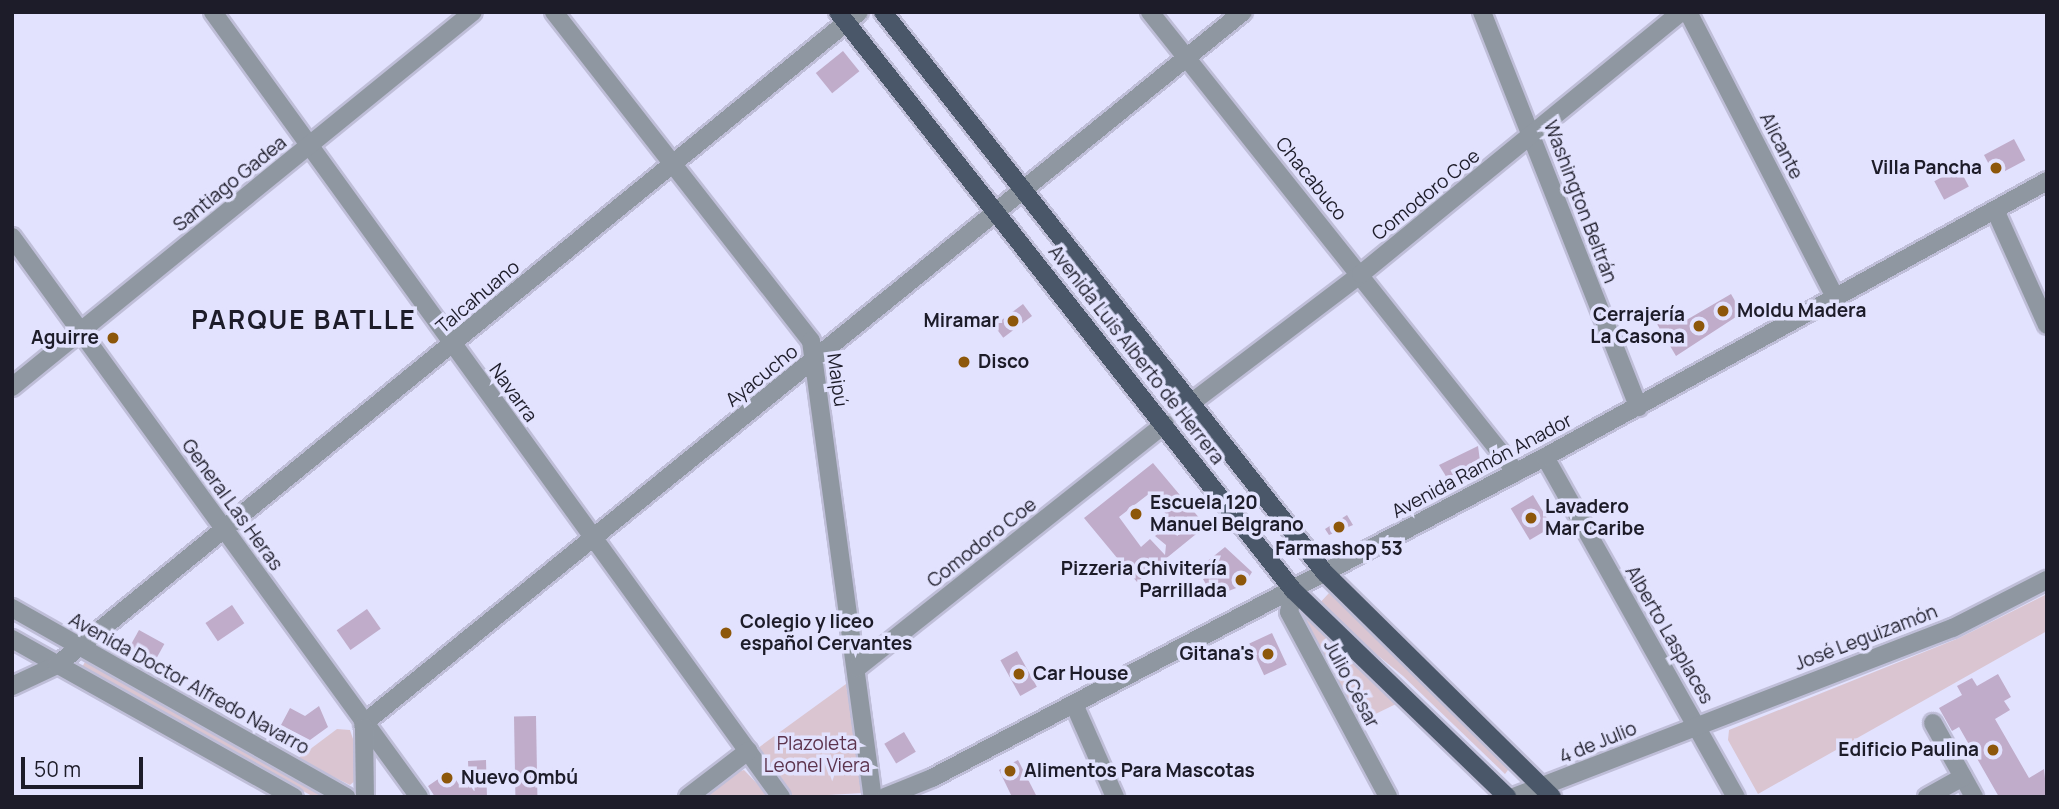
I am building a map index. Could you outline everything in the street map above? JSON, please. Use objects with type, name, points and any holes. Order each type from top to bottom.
[{"type":"main road","name":"Avenida Luis Alberto de Herrera","points":[[883,12],[1325,573],[1547,792]]},
{"type":"main road","name":"Avenida Luis Alberto de Herrera","points":[[848,15],[998,213],[1293,590],[1507,797]]},
{"type":"street","name":"Navarra","points":[[214,12],[781,797]]},
{"type":"street","name":"Santiago Gadea","points":[[12,387],[472,12]]},
{"type":"street","name":"Maipú","points":[[554,12],[807,332],[814,362],[873,797]]},
{"type":"street","name":"Chacabuco","points":[[1150,12],[1516,472]]},
{"type":"street","name":"Ayacucho","points":[[363,724],[814,362],[1243,12]]},
{"type":"street","name":"Washington Beltrán","points":[[1482,12],[1638,407]]},
{"type":"street","name":"Comodoro Coe","points":[[1191,404],[1361,274],[1532,137],[1681,12]]},
{"type":"street","name":"Alicante","points":[[1688,12],[1836,299]]},
{"type":"street","name":"Talcahuano","points":[[12,686],[57,665],[226,531],[848,15]]},
{"type":"street","name":"Avenida Ramón Anador","points":[[885,797],[932,778],[1545,457],[2047,181]]},
{"type":"street","points":[[1995,210],[2047,325]]},
{"type":"street","name":"General Las Heras","points":[[12,237],[363,724],[419,797]]},
{"type":"street","name":"Comodoro Coe","points":[[857,668],[1165,424]]},
{"type":"street","name":"Alberto Lasplaces","points":[[1545,457],[1736,797]]},
{"type":"street","name":"José Leguizamón","points":[[1696,725],[1952,628],[2047,580]]},
{"type":"street","name":"Julio César","points":[[1293,590],[1289,612],[1388,797]]},
{"type":"street","name":"Avenida Doctor Alfredo Navarro","points":[[12,608],[346,797]]},
{"type":"street","points":[[12,639],[294,797]]},
{"type":"street","points":[[1074,704],[1115,797]]},
{"type":"street","points":[[1933,723],[1974,797]]},
{"type":"street","points":[[363,724],[365,797]]},
{"type":"street","name":"4 de Julio","points":[[1514,797],[1547,792],[1696,725]]},
{"type":"street","points":[[688,797],[748,751]]},
{"type":"street","points":[[1927,797],[1963,777]]},
{"type":"street","name":"Avenida Ramón Anador","points":[[910,797],[932,778]]},
{"type":"green space","points":[[1329,593],[1511,766],[1505,774],[1403,676],[1317,606]]},
{"type":"green space","points":[[2047,594],[2047,631],[1758,794],[1728,740],[1729,730],[1959,638]]},
{"type":"green space","points":[[1306,615],[1396,704],[1357,723],[1300,617]]},
{"type":"green space","points":[[85,662],[330,797],[314,797],[247,761],[81,669]]},
{"type":"green space","name":"Plazoleta Leonel Viera","points":[[846,684],[863,793],[793,797],[758,748]]},
{"type":"green space","points":[[337,729],[350,730],[358,754],[357,779],[350,785],[297,759]]},
{"type":"green space","points":[[744,770],[770,797],[705,797],[738,772]]},
{"type":"building","points":[[843,51],[859,71],[832,93],[816,73]]},
{"type":"building","points":[[2014,139],[2025,160],[1995,176],[1984,155]]},
{"type":"building","points":[[1959,168],[1969,187],[1944,200],[1934,181]]},
{"type":"building","points":[[1731,294],[1742,313],[1676,356],[1657,324],[1676,312],[1683,322]]},
{"type":"building","name":"Miramar","points":[[1023,304],[1032,316],[1003,338],[994,326]]},
{"type":"building","points":[[1478,446],[1480,461],[1447,478],[1439,465]]},
{"type":"building","name":"Escuela 120 Manuel Belgrano","points":[[1153,463],[1206,526],[1137,582],[1084,518]],"holes":[[[1150,493],[1172,522],[1186,529],[1177,536],[1170,524],[1155,536],[1166,545],[1165,555],[1150,539],[1141,547],[1119,517]]]},
{"type":"building","name":"Lavadero Mar Caribe","points":[[1533,495],[1552,527],[1530,540],[1511,508]]},
{"type":"building","name":"Farmashop 53","points":[[1347,515],[1353,525],[1329,535],[1325,529]]},
{"type":"building","points":[[1225,547],[1252,572],[1244,585],[1213,597],[1203,579],[1212,574],[1204,564]]},
{"type":"building","points":[[232,605],[244,623],[218,641],[205,623]]},
{"type":"building","points":[[367,609],[381,629],[350,650],[337,630]]},
{"type":"building","points":[[139,630],[164,644],[154,663],[128,649]]},
{"type":"building","name":"Gitana's","points":[[1272,633],[1287,665],[1264,675],[1249,644]]},
{"type":"building","name":"Car House","points":[[1017,651],[1037,687],[1020,696],[1000,660]]},
{"type":"building","name":"Edificio Paulina","points":[[1998,674],[2011,697],[2004,701],[2010,710],[1995,719],[2029,778],[2044,769],[2047,797],[1999,797],[1959,727],[1952,731],[1939,708],[1962,695],[1957,686],[1972,678],[1977,686]]},
{"type":"building","points":[[319,706],[328,727],[310,740],[281,725],[290,708],[305,716]]},
{"type":"building","points":[[514,716],[536,716],[537,797],[515,797]]},
{"type":"building","points":[[904,732],[916,752],[896,764],[884,744]]},
{"type":"building","points":[[486,760],[487,797],[435,797],[428,786],[450,771],[460,786],[469,785],[468,761]]},
{"type":"building","points":[[1018,760],[1037,797],[1012,797],[999,770]]},
{"type":"place","name":"Villa Pancha","points":[[1996,168]]},
{"type":"place","name":"Moldu Madera","points":[[1723,311]]},
{"type":"place","name":"Miramar","points":[[1013,321]]},
{"type":"place","name":"Cerrajería La Casona","points":[[1699,326]]},
{"type":"place","name":"Aguirre","points":[[113,338]]},
{"type":"place","name":"Disco","points":[[964,362]]},
{"type":"place","name":"Escuela 120 Manuel Belgrano","points":[[1136,514]]},
{"type":"place","name":"Lavadero Mar Caribe","points":[[1531,518]]},
{"type":"place","name":"Farmashop 53","points":[[1339,527]]},
{"type":"place","name":"Pizzeria Chivitería Parrillada","points":[[1241,580]]},
{"type":"place","name":"Colegio y liceo español Cervantes","points":[[726,633]]},
{"type":"place","name":"Gitana's","points":[[1268,654]]},
{"type":"place","name":"Car House","points":[[1019,674]]},
{"type":"place","name":"Edificio Paulina","points":[[1993,750]]},
{"type":"place","name":"Alimentos Para Mascotas","points":[[1010,771]]},
{"type":"place","name":"Nuevo Ombú","points":[[447,778]]},
{"type":"district","name":"PARQUE BATLLE","points":[[304,320]]}]
